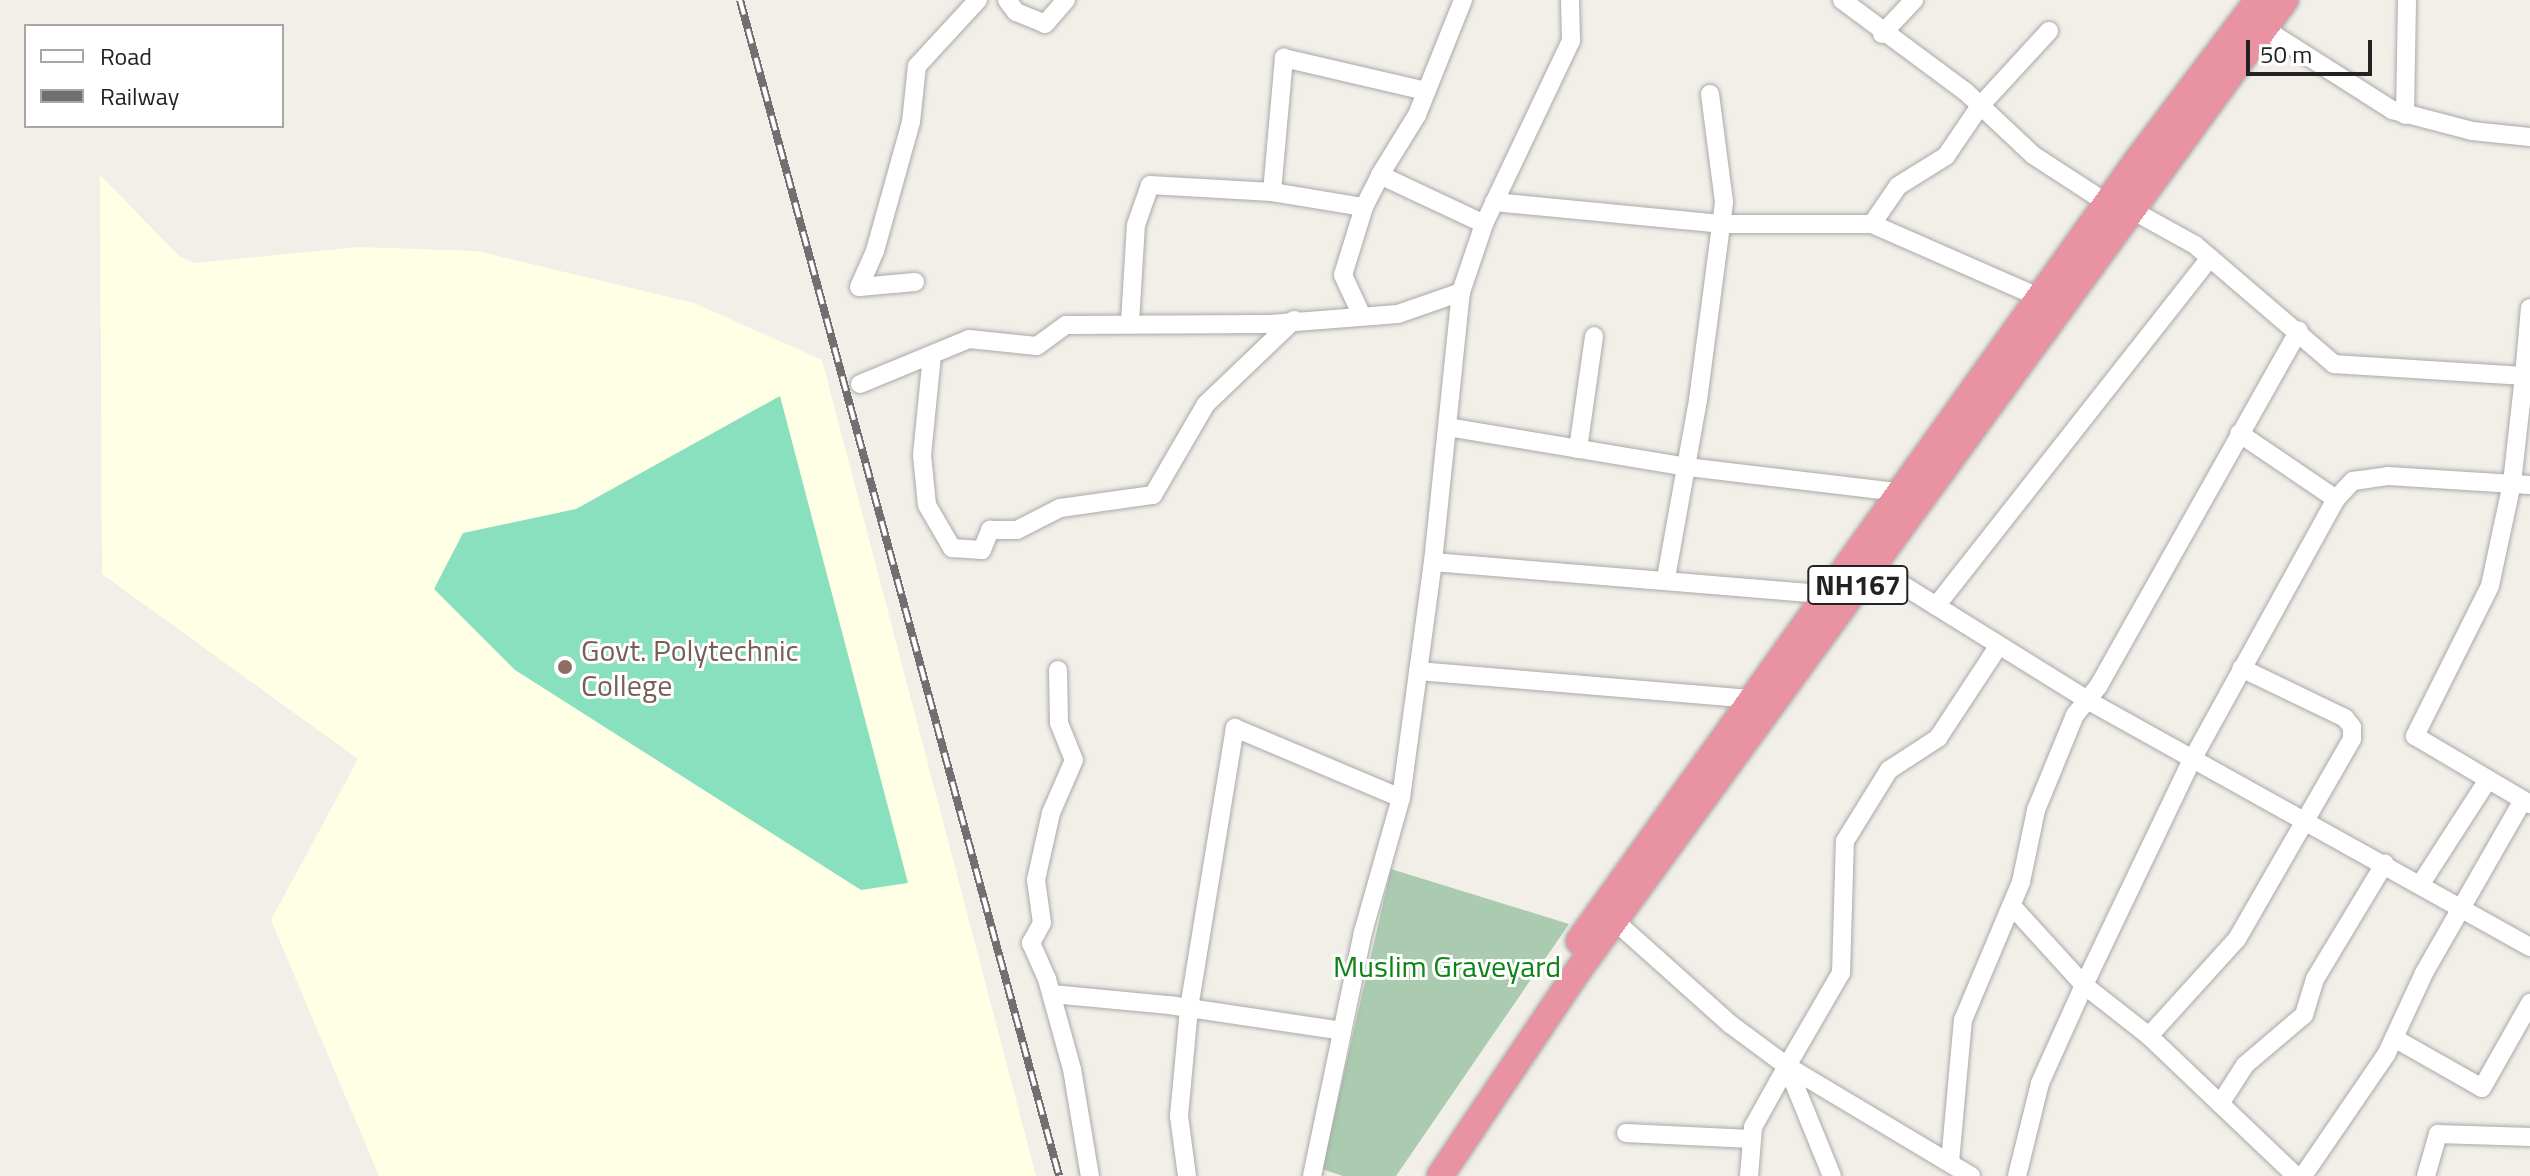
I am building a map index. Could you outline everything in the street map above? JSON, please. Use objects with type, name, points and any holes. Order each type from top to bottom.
[{"type":"highway","name":"NH167","points":[[1440,1176],[1616,922],[1872,566],[2258,0]]},
{"type":"highway","name":"NH167","points":[[1421,1176],[1467,1101],[2038,297],[2119,206],[2265,29],[2285,0]]},
{"type":"street","points":[[915,282],[859,287],[875,251],[911,122],[917,66],[978,0]]},
{"type":"street","points":[[1007,0],[1016,12],[1045,24],[1066,0]]},
{"type":"street","points":[[1362,316],[1343,275],[1364,207],[1426,91],[1463,0]]},
{"type":"street","points":[[1312,1176],[1342,1031],[1401,798],[1433,562],[1461,292],[1484,224],[1571,41],[1570,0]]},
{"type":"street","points":[[1842,0],[1882,34],[1980,106],[2033,155],[2119,206],[2167,226],[2299,330],[2334,364],[2527,376]]},
{"type":"street","points":[[1882,34],[1914,0]]},
{"type":"street","points":[[2405,115],[2407,0]]},
{"type":"street","points":[[2265,29],[2405,115],[2472,131],[2530,137]]},
{"type":"street","points":[[1872,224],[1898,186],[1946,156],[1980,106],[2049,31]]},
{"type":"street","points":[[1272,192],[1284,58],[1426,91]]},
{"type":"street","points":[[1666,578],[1687,467],[1724,202],[1710,94]]},
{"type":"street","points":[[1380,175],[1484,224]]},
{"type":"street","points":[[1130,322],[1136,225],[1150,185],[1272,192],[1364,207]]},
{"type":"street","points":[[1494,202],[1721,224],[1872,224],[2038,297]]},
{"type":"street","points":[[1936,606],[2210,258]]},
{"type":"street","points":[[860,384],[969,339],[1037,346],[1066,325],[1294,320],[1398,314],[1461,292]]},
{"type":"street","points":[[2303,1176],[2394,1038],[2459,909],[2526,802],[2415,736],[2490,586],[2521,484],[2530,308]]},
{"type":"street","points":[[932,355],[922,455],[927,505],[952,548],[982,550],[990,530],[1017,530],[1060,508],[1153,495],[1206,404],[1294,320]]},
{"type":"street","points":[[1950,1162],[1963,1020],[2012,906],[2036,810],[2075,715],[2087,700],[2299,330]]},
{"type":"street","points":[[1578,449],[1594,336]]},
{"type":"street","points":[[1448,427],[1687,467],[1898,492]]},
{"type":"street","points":[[2239,433],[2336,499]]},
{"type":"street","points":[[2017,1176],[2040,1083],[2084,985],[2193,758],[2336,499],[2353,481],[2388,476],[2521,484]]},
{"type":"street","points":[[1433,562],[1666,578],[1825,594]]},
{"type":"street","points":[[1872,566],[2087,700],[2385,863],[2459,909],[2530,947]]},
{"type":"street","points":[[1749,1176],[1751,1139],[1761,1106],[1841,973],[1845,841],[1889,770],[1938,738],[1999,645]]},
{"type":"street","points":[[2149,1036],[2237,939],[2352,739],[2352,727],[2345,718],[2241,668]]},
{"type":"street","points":[[1058,670],[1059,723],[1074,760],[1051,813],[1036,880],[1042,923],[1031,943],[1052,994],[1072,1069],[1090,1176]]},
{"type":"street","points":[[1418,671],[1750,699]]},
{"type":"street","points":[[1187,1176],[1179,1116],[1189,1008],[1235,728],[1401,798]]},
{"type":"street","points":[[2420,885],[2487,781]]},
{"type":"street","points":[[2220,1104],[2245,1065],[2304,1015],[2315,979],[2385,863]]},
{"type":"street","points":[[2012,906],[2084,985],[2149,1036],[2296,1176]]},
{"type":"street","points":[[1616,922],[1730,1024],[1787,1066],[1971,1176]]},
{"type":"street","points":[[1052,994],[1189,1008],[1342,1031]]},
{"type":"street","points":[[2394,1038],[2482,1088],[2530,1003]]},
{"type":"street","points":[[1787,1066],[1832,1176]]},
{"type":"street","points":[[1626,1133],[1751,1139]]},
{"type":"street","points":[[2426,1176],[2438,1134],[2530,1137]]},
{"type":"shaded area","name":"Govt. Polytechnic College","points":[[100,175],[179,256],[194,263],[359,247],[477,251],[694,303],[822,360],[1036,1176],[379,1176],[271,920],[358,759],[102,574]]},
{"type":"green space","points":[[780,396],[908,883],[861,890],[515,670],[434,589],[463,533],[576,509]]},
{"type":"green space","name":"Muslim Graveyard","points":[[1391,869],[1569,924],[1396,1176],[1343,1176],[1322,1169]]},
{"type":"railway","points":[[740,0],[1059,1176]]},
{"type":"place","name":"Govt. Polytechnic College","points":[[565,667]]}]
